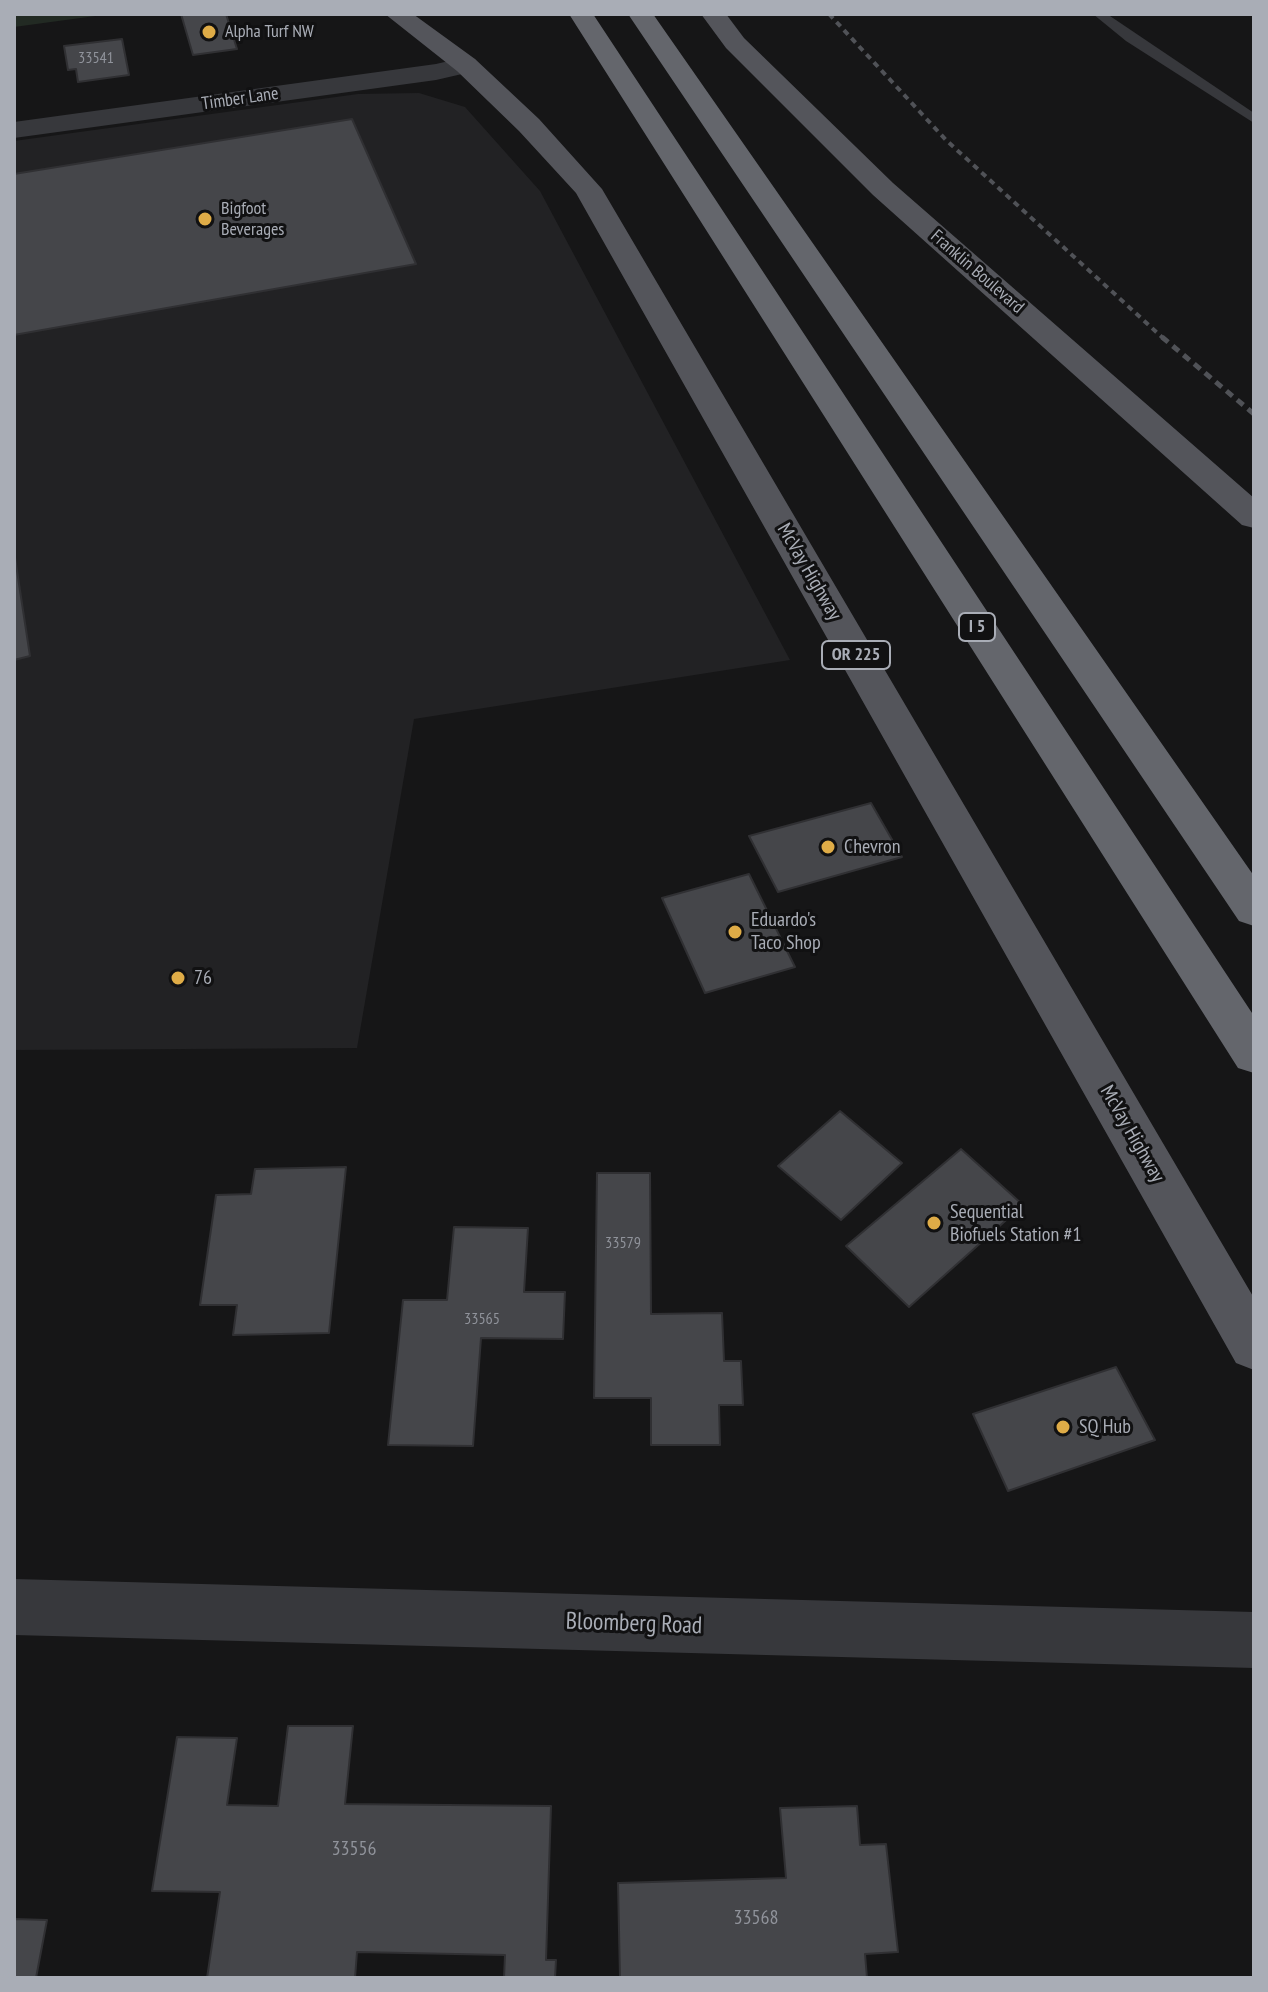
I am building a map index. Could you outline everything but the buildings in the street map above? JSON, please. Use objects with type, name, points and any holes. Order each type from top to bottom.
[{"type":"highway","name":"I 5","points":[[581,14],[1254,1054]]},
{"type":"highway","points":[[640,14],[1254,909]]},
{"type":"main road","name":"McVay Highway","points":[[397,14],[466,65],[529,125],[588,189],[1254,1346]]},
{"type":"main road","name":"Franklin Boulevard","points":[[713,14],[735,43],[883,189],[1254,517]]},
{"type":"street","name":"Timber Lane","points":[[14,130],[436,72],[466,65]]},
{"type":"street","name":"Bloomberg Road","points":[[14,1607],[1254,1640]]},
{"type":"lane","points":[[1099,14],[1130,38],[1254,119]]},
{"type":"shaded area","points":[[14,14],[110,14],[14,27]]},
{"type":"shaded area","points":[[419,93],[465,107],[540,191],[790,660],[414,719],[357,1048],[14,1050],[14,141],[358,94]]},
{"type":"railway","points":[[829,14],[946,140],[1164,339]]},
{"type":"railway","points":[[1162,337],[1254,414]]},
{"type":"place","name":"Alpha Turf NW","points":[[209,32]]},
{"type":"place","name":"Bigfoot Beverages","points":[[205,219]]},
{"type":"place","name":"Chevron","points":[[828,847]]},
{"type":"place","name":"Eduardo's Taco Shop","points":[[735,932]]},
{"type":"place","name":"76","points":[[178,978]]},
{"type":"place","name":"Sequential Biofuels Station #1","points":[[934,1223]]},
{"type":"place","name":"SQ Hub","points":[[1063,1427]]}]
